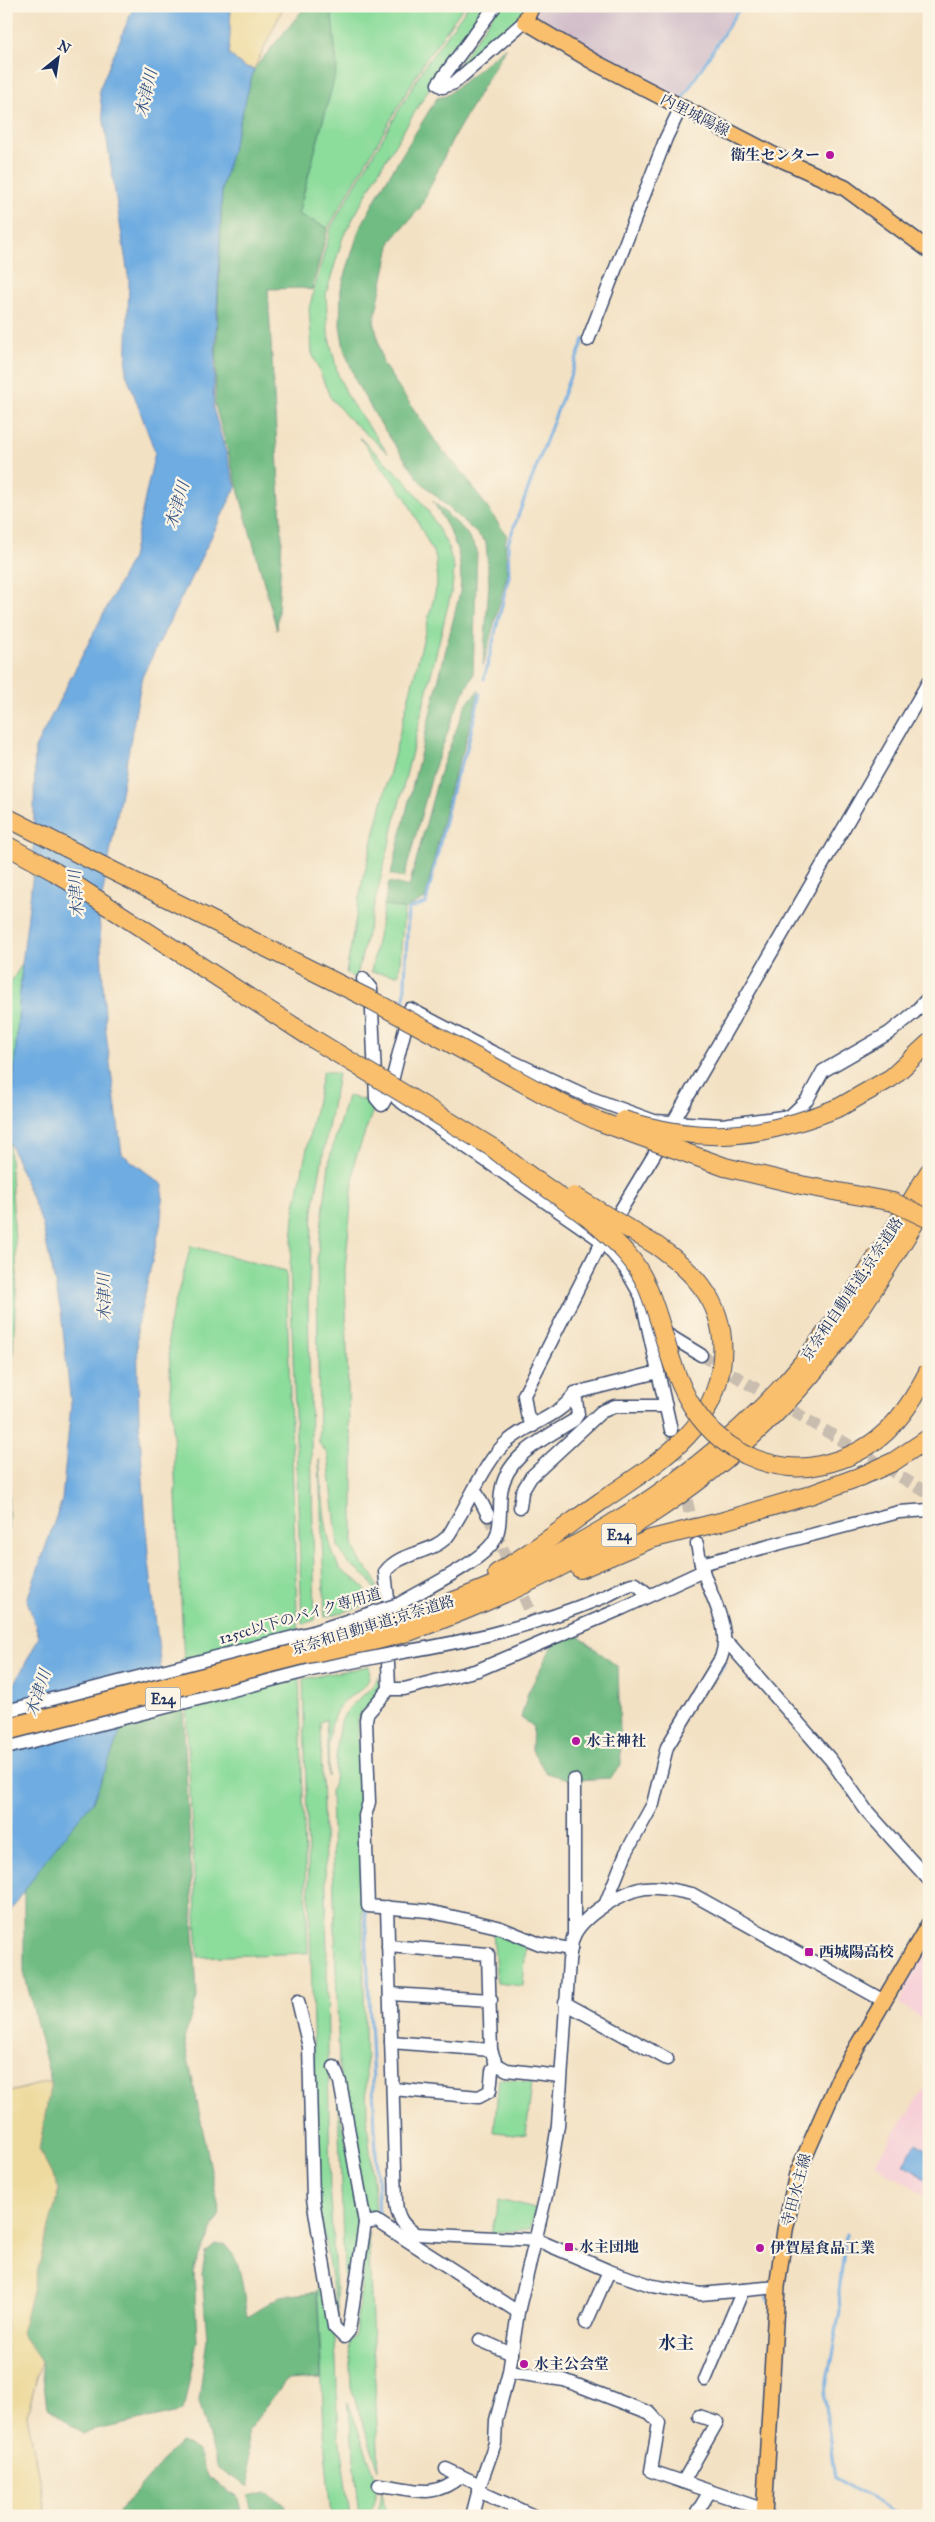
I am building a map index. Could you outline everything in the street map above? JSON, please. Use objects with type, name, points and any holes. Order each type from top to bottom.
[{"type":"highway","points":[[6,817],[373,1001],[560,1103],[638,1137],[725,1167],[801,1185],[893,1202],[929,1219]]},
{"type":"highway","points":[[6,845],[55,872],[307,1035],[657,1246],[676,1259],[702,1287],[716,1311],[722,1330],[723,1351],[719,1378],[705,1414],[688,1435],[665,1456],[537,1547],[498,1572],[397,1607]]},
{"type":"highway","points":[[427,1032],[569,1101],[641,1126],[678,1133],[739,1134],[771,1130],[801,1123],[840,1107],[891,1078],[929,1043]]},
{"type":"highway","points":[[492,1148],[518,1169],[576,1208],[626,1253],[648,1284],[681,1389],[694,1412],[709,1430],[732,1448],[760,1461],[782,1467],[815,1466],[850,1456],[881,1437],[901,1418],[929,1370]]},
{"type":"highway","name":"京奈和自動車道;京奈道路","points":[[6,1726],[319,1650],[411,1631],[525,1586],[628,1530],[728,1458],[789,1400],[836,1344],[850,1311],[895,1240],[929,1172]]},
{"type":"highway","name":"京奈和自動車道;京奈道路","points":[[895,1240],[929,1200]]},
{"type":"highway","name":"京奈和自動車道;京奈道路","points":[[6,1740],[319,1650],[397,1607],[518,1573],[621,1518],[689,1471],[717,1449],[778,1391],[850,1311]]},
{"type":"highway","points":[[468,1610],[527,1594],[651,1539],[720,1522],[846,1482],[893,1462],[929,1438]]},
{"type":"main road","points":[[525,21],[532,6]]},
{"type":"main road","name":"内里城陽線","points":[[525,21],[594,62],[783,160],[845,188],[929,250]]},
{"type":"main road","name":"寺田水主線","points":[[764,2513],[777,2287],[785,2230],[798,2174],[841,2074],[929,1924]]},
{"type":"street","points":[[495,6],[438,84],[443,87],[454,83],[525,21]]},
{"type":"street","points":[[588,340],[666,138],[681,107]]},
{"type":"street","points":[[532,1426],[527,1414],[524,1395],[602,1241],[929,681]]},
{"type":"street","points":[[364,979],[371,989],[376,1098],[382,1105],[389,1093],[410,1009],[492,1052],[591,1098],[654,1121],[722,1125],[790,1116],[807,1100],[823,1071],[889,1033],[914,1013],[929,997]]},
{"type":"street","points":[[389,1093],[602,1241],[625,1268],[641,1296],[672,1430]]},
{"type":"street","points":[[647,1322],[701,1355]]},
{"type":"street","points":[[397,1607],[385,1572],[390,1565],[405,1556],[434,1547],[448,1536],[495,1457],[508,1441],[569,1404],[575,1393],[658,1372]]},
{"type":"street","name":"125cc以下のバイク専用道","points":[[6,1711],[313,1632],[397,1607],[481,1555],[494,1540],[504,1476],[513,1463],[531,1448],[574,1420],[578,1414],[575,1393]]},
{"type":"street","points":[[520,1506],[522,1492],[531,1477],[600,1412],[615,1406],[666,1406]]},
{"type":"street","points":[[475,1490],[488,1515]]},
{"type":"street","points":[[389,1689],[404,1689],[478,1670],[649,1595],[702,1567],[899,1512],[929,1510]]},
{"type":"street","points":[[605,1905],[626,1852],[652,1804],[667,1747],[720,1658],[726,1643],[723,1626],[702,1567],[697,1544]]},
{"type":"street","points":[[6,1748],[311,1670],[439,1646],[518,1626],[601,1598],[632,1584],[636,1584],[649,1595]]},
{"type":"street","points":[[537,1627],[542,1641]]},
{"type":"street","points":[[726,1643],[731,1646],[831,1760],[866,1810],[929,1880]]},
{"type":"street","points":[[388,1663],[389,1689],[368,1714],[366,1720],[369,1802],[365,1816],[368,1906],[428,1911],[498,1927],[540,1944],[573,1942]]},
{"type":"street","points":[[472,2516],[479,2488],[495,2443],[496,2420],[509,2372],[518,2312],[537,2240],[558,2125],[565,2003],[573,1942],[574,1780]]},
{"type":"street","points":[[573,1942],[588,1918],[605,1905],[627,1893],[646,1888],[665,1888],[692,1894],[884,2001]]},
{"type":"street","points":[[387,1907],[397,2213],[405,2228],[416,2234],[537,2240],[609,2271],[653,2286],[702,2294],[777,2287]]},
{"type":"street","points":[[388,1946],[488,1954],[491,2000],[491,2050],[496,2064],[507,2070],[560,2076]]},
{"type":"street","points":[[390,1994],[491,2000]]},
{"type":"street","points":[[298,2001],[309,2046],[313,2200],[334,2326],[344,2337],[349,2331],[365,2223],[340,2082],[334,2067]]},
{"type":"street","points":[[565,2003],[667,2059]]},
{"type":"street","points":[[391,2042],[491,2050]]},
{"type":"street","points":[[393,2089],[479,2098],[490,2091],[492,2071],[496,2064]]},
{"type":"street","points":[[365,2223],[377,2221],[518,2312]]},
{"type":"street","points":[[586,2323],[609,2271]]},
{"type":"street","points":[[705,2380],[743,2290]]},
{"type":"street","points":[[480,2340],[512,2354]]},
{"type":"street","points":[[509,2372],[564,2380],[650,2413],[658,2423],[652,2471],[710,2491],[764,2513]]},
{"type":"street","points":[[683,2482],[717,2422],[699,2416]]},
{"type":"street","points":[[446,2469],[534,2516]]},
{"type":"street","points":[[380,2485],[404,2487],[422,2492],[437,2491],[461,2476]]},
{"type":"street","points":[[695,2516],[710,2491]]},
{"type":"shaded area","points":[[537,6],[739,6],[679,100],[656,90],[533,18]]},
{"type":"shaded area","points":[[929,1945],[929,2023],[899,2004],[907,1989],[904,1987]]},
{"type":"shaded area","points":[[929,2081],[929,2197],[874,2164]]},
{"type":"green space","points":[[306,6],[331,6],[337,68],[298,214],[328,228],[312,290],[302,288],[268,289],[282,539],[277,630],[215,405],[222,187],[254,69]]},
{"type":"green space","points":[[331,6],[464,6],[424,62],[328,228],[298,215],[337,68]]},
{"type":"green space","points":[[468,6],[486,6],[435,79],[379,171],[343,237],[326,294],[328,333],[338,375],[350,401],[388,453],[347,417],[330,397],[312,353],[309,309],[331,227],[424,67]]},
{"type":"green space","points":[[499,6],[529,6],[522,18],[447,81]]},
{"type":"green space","points":[[506,47],[452,140],[420,208],[391,241],[374,321],[383,364],[440,448],[463,473],[507,536],[505,542],[507,575],[483,665],[489,583],[486,542],[420,481],[382,426],[358,386],[344,349],[340,325],[341,289],[359,230],[381,189],[437,98],[446,96]]},
{"type":"green space","points":[[359,437],[405,480],[427,509],[448,546],[454,569],[452,589],[356,979],[346,973],[362,883],[437,585],[436,558],[406,498]]},
{"type":"green space","points":[[433,501],[465,531],[477,550],[473,675],[458,704],[433,772],[404,878],[391,874],[460,592],[461,578],[458,554],[451,534]]},
{"type":"green space","points":[[479,690],[463,751],[451,784],[425,899],[404,909],[384,905],[389,882],[409,887],[439,775],[466,704]]},
{"type":"green space","points":[[384,905],[404,909],[399,975],[371,972]]},
{"type":"green space","points":[[22,964],[9,1141],[17,1275],[10,1408],[8,1531],[6,1536],[6,990]]},
{"type":"green space","points":[[323,1071],[338,1074],[313,1210],[308,1303],[315,1620],[302,1624],[290,1265],[295,1206]]},
{"type":"green space","points":[[347,1096],[376,1102],[355,1160],[345,1270],[349,1426],[353,1448],[353,1545],[362,1564],[373,1575],[380,1598],[369,1579],[347,1562],[338,1546],[328,1455],[319,1443],[317,1260],[330,1157]]},
{"type":"green space","points":[[191,1246],[286,1271],[308,1953],[198,1957],[168,1328]]},
{"type":"green space","points":[[319,1459],[326,1527],[333,1553],[341,1570],[364,1588],[370,1604],[325,1617]]},
{"type":"green space","points":[[575,1633],[618,1667],[621,1766],[610,1778],[574,1780],[546,1773],[532,1750],[533,1726],[521,1718],[528,1693],[554,1642]]},
{"type":"green space","points":[[369,1666],[368,1681],[339,1707],[332,1723],[329,1740],[328,1776],[326,1719],[320,1722],[326,1890],[330,2199],[338,2318],[318,2201],[303,1679]]},
{"type":"green space","points":[[379,1676],[376,1695],[358,1719],[367,2119],[376,2214],[366,2214],[339,2069],[331,1792],[335,1773],[338,1734],[342,1719],[350,1707],[371,1688]]},
{"type":"green space","points":[[183,1707],[197,1998],[184,2039],[220,2213],[194,2268],[197,2342],[183,2411],[83,2433],[47,2407],[41,2362],[21,2333],[59,2189],[39,2150],[51,2081],[24,1972],[24,1892],[121,1729]]},
{"type":"green space","points":[[493,1933],[526,1945],[523,1986],[497,1983]]},
{"type":"green space","points":[[499,2078],[532,2082],[526,2135],[494,2132]]},
{"type":"green space","points":[[338,2103],[362,2224],[346,2324]]},
{"type":"green space","points":[[499,2200],[535,2209],[530,2229],[491,2233]]},
{"type":"green space","points":[[314,2211],[335,2339],[339,2436],[350,2516],[331,2516],[325,2450]]},
{"type":"green space","points":[[368,2232],[379,2470],[351,2388],[349,2342],[355,2335]]},
{"type":"green space","points":[[225,2244],[236,2260],[239,2269],[247,2317],[280,2296],[317,2292],[321,2378],[286,2380],[247,2432],[250,2487],[218,2469],[199,2401],[207,2338],[202,2274],[206,2253],[215,2245]]},
{"type":"green space","points":[[348,2402],[376,2479],[377,2489],[370,2516],[360,2516]]},
{"type":"green space","points":[[180,2442],[198,2451],[209,2478],[237,2496],[242,2516],[115,2516]]},
{"type":"green space","points":[[266,2492],[285,2505],[284,2516],[253,2516],[248,2496]]},
{"type":"green space","points":[[382,2492],[386,2516],[376,2516]]},
{"type":"sand","points":[[231,6],[284,6],[254,69],[244,67],[229,54]]},
{"type":"sand","points":[[51,2081],[39,2150],[59,2189],[21,2333],[41,2362],[27,2415],[46,2516],[6,2516],[6,2093]]},
{"type":"water","name":"木津川","points":[[134,6],[231,6],[229,54],[244,67],[254,69],[222,187],[213,408],[236,487],[142,677],[99,914],[106,1033],[122,1154],[163,1185],[161,1222],[137,1328],[139,1421],[148,1553],[166,1713],[123,1725],[93,1801],[45,1860],[6,1918],[6,1701],[39,1637],[27,1600],[62,1500],[71,1405],[61,1312],[42,1223],[9,1141],[22,964],[33,873],[35,748],[132,558],[155,452],[126,373],[129,281],[99,90]]},
{"type":"water","points":[[916,2143],[929,2151],[929,2180],[903,2165]]},
{"type":"waterway","points":[[680,102],[741,6]]},
{"type":"waterway","points":[[484,679],[509,576],[508,543],[584,339]]},
{"type":"waterway","points":[[404,1009],[408,909],[426,903],[454,782],[466,752],[480,694]]},
{"type":"waterway","points":[[718,1675],[725,1663]]},
{"type":"waterway","points":[[365,1908],[379,2217]]},
{"type":"waterway","points":[[846,2235],[839,2292],[840,2311],[824,2398],[835,2478],[902,2516]]},
{"type":"waterway","points":[[766,2296],[769,2302]]},
{"type":"tunnel","points":[[701,1355],[929,1494]]},
{"type":"tunnel","points":[[671,1430],[695,1537]]},
{"type":"tunnel","points":[[488,1515],[537,1627]]},
{"type":"place","name":"衛生センター","points":[[830,155]]},
{"type":"place","name":"水主神社","points":[[576,1741]]},
{"type":"place","name":"西城陽高校","points":[[809,1952]]},
{"type":"place","name":"水主団地","points":[[569,2247]]},
{"type":"place","name":"伊賀屋食品工業","points":[[760,2248]]},
{"type":"place","name":"水主公会堂","points":[[524,2364]]},
{"type":"district","name":"水主","points":[[676,2343]]}]
